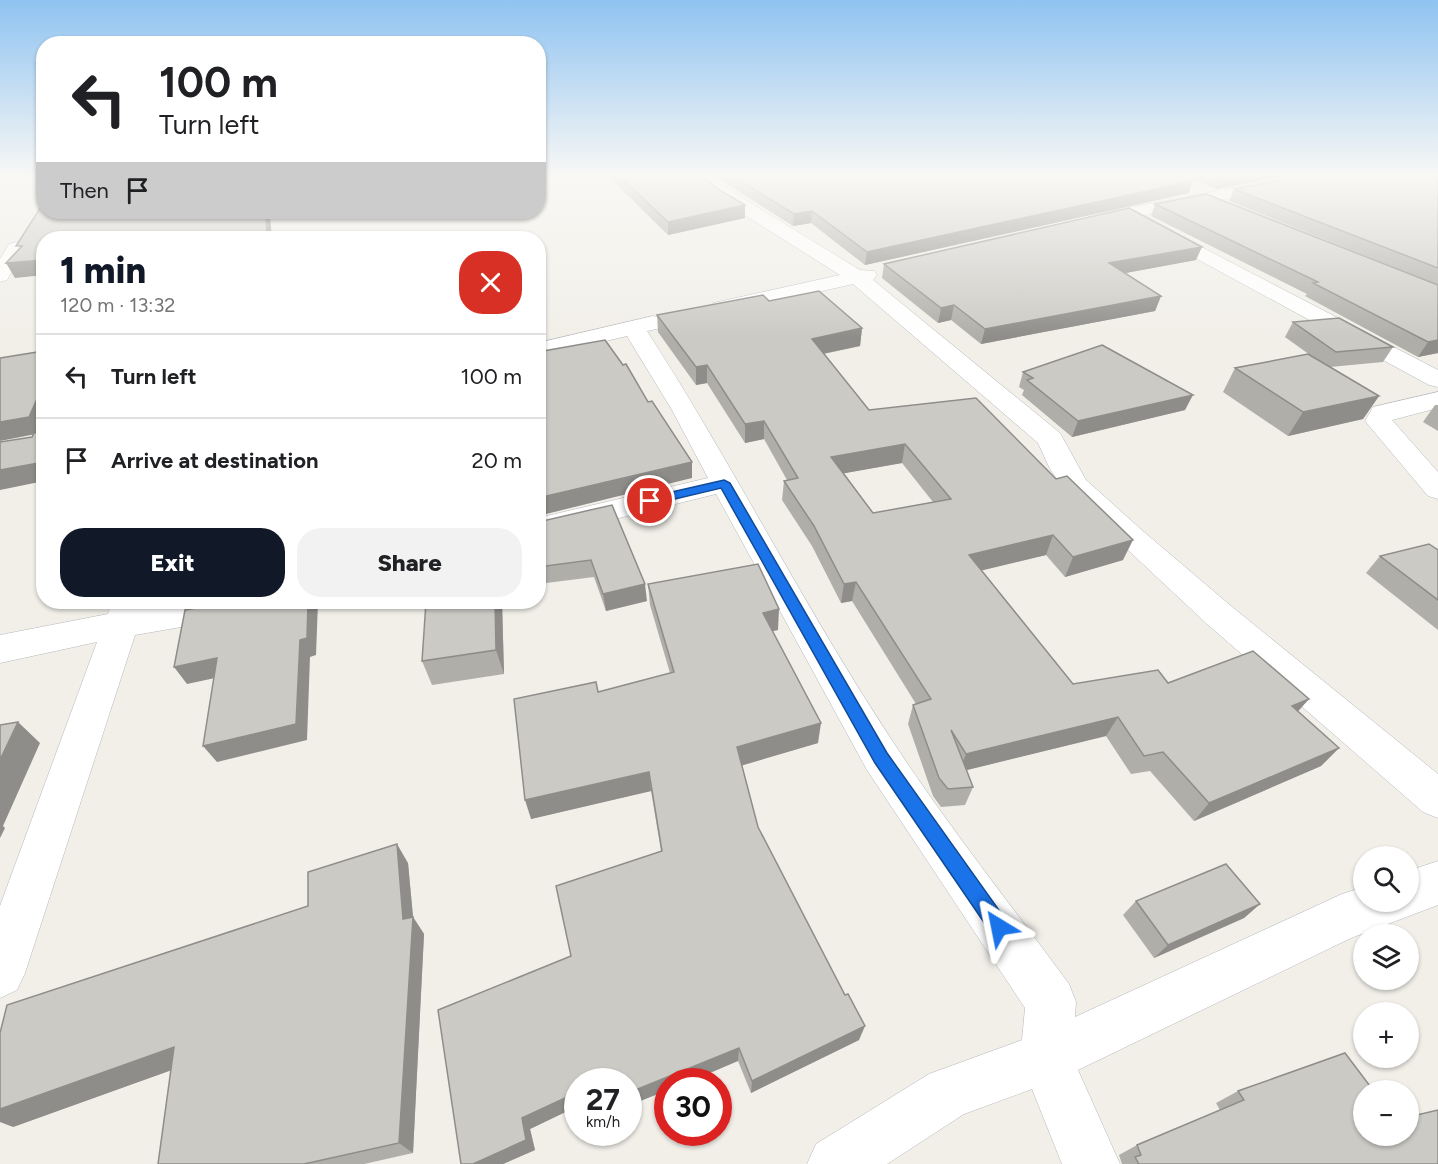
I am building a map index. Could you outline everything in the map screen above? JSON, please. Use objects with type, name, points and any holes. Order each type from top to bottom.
[{"type":"street","points":[[780,229],[857,277],[1014,410],[1038,427],[1050,439],[1064,469],[1076,486],[1219,615],[1438,799]]},
{"type":"street","points":[[1157,229],[1438,380]]},
{"type":"street","points":[[0,276],[16,248]]},
{"type":"street","points":[[700,312],[888,270]]},
{"type":"street","points":[[546,348],[650,324],[685,411],[881,758],[1051,1002],[1046,1058],[1091,1164]]},
{"type":"street","points":[[1438,400],[1382,413],[1378,422],[1438,490]]},
{"type":"street","points":[[546,526],[724,483]]},
{"type":"street","points":[[0,649],[125,613],[173,609]]},
{"type":"street","points":[[0,974],[125,613]]},
{"type":"street","points":[[1419,890],[1438,883]]},
{"type":"street","points":[[836,1164],[948,1093],[1046,1058],[1342,918],[1359,912]]},
{"type":"building","points":[[27,229],[267,229],[36,231],[36,261],[6,263],[22,246],[16,246]]},
{"type":"building","points":[[837,229],[971,229],[867,252]]},
{"type":"building","points":[[1036,229],[1169,229],[1202,247],[1109,263],[1161,296],[985,329],[954,305],[941,308],[884,264]]},
{"type":"building","points":[[1208,229],[1296,229],[1438,285],[1438,340],[1428,342],[1313,283],[1318,282]]},
{"type":"building","points":[[1338,229],[1438,229],[1438,268]]},
{"type":"building","points":[[819,291],[862,328],[812,339],[869,410],[976,398],[1056,479],[1067,476],[1133,540],[1073,557],[1053,535],[969,555],[1073,684],[1158,670],[1168,683],[1253,651],[1309,699],[1292,706],[1339,748],[1209,803],[1163,752],[1144,756],[1118,717],[966,754],[951,730],[973,787],[948,789],[939,778],[913,705],[931,699],[856,582],[844,584],[814,526],[784,481],[798,478],[764,421],[745,424],[707,365],[696,367],[657,315],[763,295],[769,301]],"holes":[[[905,444],[951,499],[873,513],[831,457]]]},
{"type":"building","points":[[1339,318],[1393,347],[1336,352],[1293,322]]},
{"type":"building","points":[[605,340],[623,365],[626,364],[648,402],[652,401],[692,462],[546,496],[546,351]]},
{"type":"building","points":[[1102,345],[1193,395],[1078,421],[1027,380],[1033,378],[1023,372]]},
{"type":"building","points":[[36,352],[36,401],[29,417],[0,422],[0,358]]},
{"type":"building","points":[[1308,354],[1379,396],[1303,412],[1235,368]]},
{"type":"building","points":[[36,433],[36,463],[0,470],[0,442],[32,437]]},
{"type":"building","points":[[612,505],[645,584],[603,594],[591,560],[546,566],[546,520]]},
{"type":"building","points":[[1429,544],[1438,550],[1438,600],[1380,556]]},
{"type":"building","points":[[758,564],[779,609],[763,613],[821,723],[737,747],[758,827],[845,995],[848,994],[865,1026],[752,1081],[739,1048],[690,1068],[654,1068],[654,1082],[642,1087],[642,1068],[564,1068],[564,1098],[522,1118],[526,1140],[473,1164],[461,1164],[438,1010],[571,956],[556,886],[662,851],[649,772],[525,800],[514,699],[596,682],[598,692],[674,672],[648,584]]},
{"type":"building","points":[[308,609],[307,638],[300,640],[296,724],[203,746],[217,658],[174,667],[185,610]]},
{"type":"building","points":[[426,609],[495,609],[496,650],[422,661]]},
{"type":"building","points":[[18,722],[0,760],[0,725]]},
{"type":"building","points":[[397,844],[403,919],[413,917],[399,1143],[304,1164],[158,1164],[174,1047],[0,1109],[0,1033],[7,1005],[308,906],[308,872]]},
{"type":"building","points":[[1226,864],[1260,904],[1168,945],[1136,901]]},
{"type":"building","points":[[1345,1053],[1353,1064],[1353,1068],[1356,1068],[1365,1080],[1353,1080],[1353,1146],[1419,1146],[1419,1114],[1438,1110],[1438,1164],[1139,1164],[1135,1157],[1141,1155],[1137,1145],[1244,1100],[1238,1091]]},
{"type":"route","points":[[650,501],[724,483],[808,634],[881,758],[999,927]]}]
